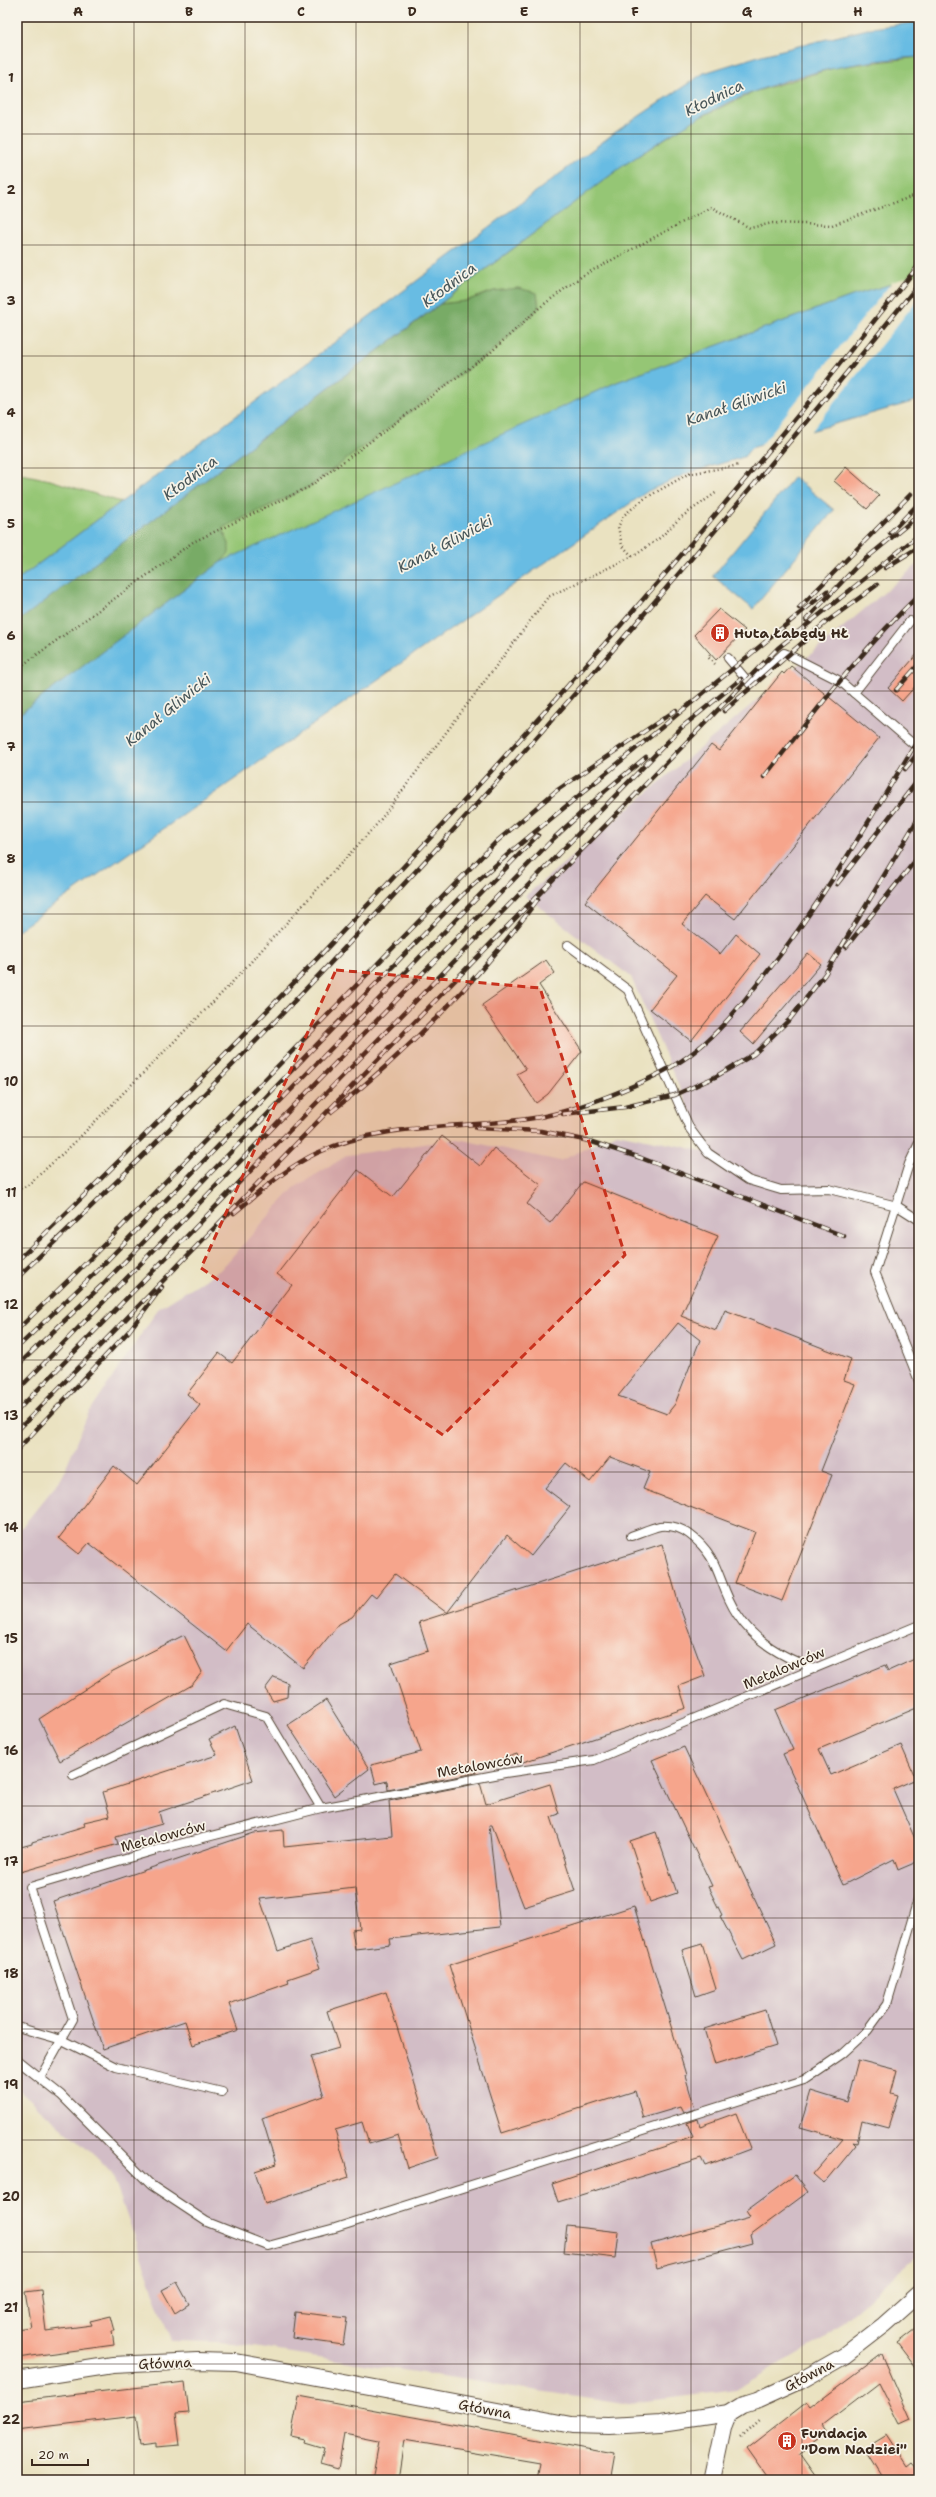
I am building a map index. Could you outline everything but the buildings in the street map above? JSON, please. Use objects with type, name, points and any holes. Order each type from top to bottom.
[{"type":"street","name":"Główna","points":[[17,2380],[113,2365],[197,2361],[236,2362],[572,2425],[608,2426],[661,2424],[729,2413],[742,2405],[758,2400],[800,2381],[844,2356],[884,2325],[919,2294]]},
{"type":"street","points":[[712,2480],[723,2428],[729,2413]]},
{"type":"lane","points":[[854,693],[910,621]]},
{"type":"lane","points":[[728,658],[750,684],[784,653],[840,682],[919,749]]},
{"type":"lane","points":[[568,945],[628,990],[690,1129],[708,1153],[748,1180],[780,1190],[829,1189],[897,1206],[919,1220]]},
{"type":"lane","points":[[919,1143],[909,1164],[875,1272],[919,1381]]},
{"type":"lane","points":[[631,1536],[661,1526],[674,1527],[680,1528],[700,1542],[714,1560],[736,1613],[759,1641],[790,1660],[814,1669]]},
{"type":"lane","name":"Metalowców","points":[[62,2040],[73,2019],[30,1887],[156,1850],[321,1808],[505,1773],[594,1760],[919,1625]]},
{"type":"lane","points":[[73,1775],[224,1704],[266,1716],[321,1808]]},
{"type":"lane","points":[[17,2060],[61,2095],[151,2185],[207,2222],[268,2246],[335,2228],[804,2080],[842,2054],[868,2030],[888,2004],[919,1896]]},
{"type":"lane","points":[[17,2027],[62,2040],[116,2068],[222,2092]]},
{"type":"lane","points":[[40,2078],[62,2040]]},
{"type":"path","points":[[17,668],[193,542],[309,487],[491,352],[539,308],[582,276],[711,207],[750,228],[773,223],[832,224],[919,194]]},
{"type":"path","points":[[632,556],[622,546],[618,527],[624,515],[644,499],[688,474],[740,464]]},
{"type":"path","points":[[17,1190],[28,1185],[72,1145],[221,994],[378,823],[548,597],[637,554],[661,537],[680,518],[717,492]]},
{"type":"path","points":[[738,2442],[741,2434],[764,2415]]},
{"type":"highlighted area","points":[[336,970],[540,988],[625,1255],[443,1435],[201,1268]]},
{"type":"shaded area","points":[[919,563],[919,2255],[824,2338],[736,2390],[623,2404],[220,2342],[171,2341],[112,2174],[96,2157],[17,2088],[17,1533],[61,1479],[88,1414],[158,1309],[220,1270],[294,1188],[348,1155],[458,1139],[560,1161],[617,1133],[708,1152],[631,977],[525,896]]},
{"type":"green space","points":[[919,57],[919,276],[855,295],[617,382],[288,534],[221,562],[229,544],[222,528],[309,487],[491,352],[539,308],[537,293],[494,291],[466,301],[440,304],[624,165],[694,120],[757,91],[837,67]]},
{"type":"green space","points":[[518,288],[537,293],[539,308],[491,352],[309,487],[222,528],[229,544],[229,553],[221,562],[17,716],[17,622],[440,304],[466,301],[494,291]]},
{"type":"green space","points":[[17,473],[50,480],[121,502],[17,580]]},
{"type":"water","name":"Kłodnica","points":[[919,22],[919,57],[890,59],[831,69],[802,76],[746,95],[693,121],[624,165],[17,622],[17,580],[617,131],[704,73],[762,55],[872,28]]},
{"type":"water","name":"Kanał Gliwicki","points":[[919,276],[919,400],[751,448],[744,457],[688,473],[648,491],[17,931],[17,716],[221,562],[617,382],[855,295]]},
{"type":"water","points":[[794,477],[834,510],[753,609],[713,576]]},
{"type":"pier","points":[[919,274],[919,298],[810,433],[758,449],[892,282]]},
{"type":"railway","points":[[17,1261],[115,1165],[308,968],[496,766],[587,664],[677,559],[824,384],[919,265]]},
{"type":"railway","points":[[17,1278],[138,1161],[256,1042],[371,920],[484,796],[596,670],[705,542],[813,414],[919,284]]},
{"type":"railway","points":[[799,608],[911,494]]},
{"type":"railway","points":[[890,533],[919,503]]},
{"type":"railway","points":[[806,620],[857,566],[919,515]]},
{"type":"railway","points":[[17,1431],[778,648],[919,535]]},
{"type":"railway","points":[[885,568],[919,547]]},
{"type":"railway","points":[[724,711],[825,623],[877,585]]},
{"type":"railway","points":[[17,1348],[95,1273],[463,894],[513,850],[827,591]]},
{"type":"railway","points":[[764,777],[857,660],[919,595]]},
{"type":"railway","points":[[896,690],[919,664]]},
{"type":"railway","points":[[17,1411],[682,727],[741,679]]},
{"type":"railway","points":[[17,1330],[87,1262],[496,842],[556,791],[676,710]]},
{"type":"railway","points":[[234,1213],[295,1165],[317,1153],[344,1143],[371,1135],[399,1131],[512,1121],[557,1113],[599,1100],[643,1082],[681,1061],[705,1043],[723,1025],[786,948],[826,889],[919,738]]},
{"type":"railway","points":[[905,769],[919,752]]},
{"type":"railway","points":[[17,1391],[553,839],[605,791],[646,757]]},
{"type":"railway","points":[[837,884],[919,779]]},
{"type":"railway","points":[[563,1114],[625,1107],[675,1095],[715,1077],[754,1054],[790,1019],[825,974],[919,817]]},
{"type":"railway","points":[[17,1366],[101,1286],[538,835]]},
{"type":"railway","points":[[846,947],[919,856]]},
{"type":"railway","points":[[331,1112],[387,1065],[442,1013],[493,957],[538,899]]},
{"type":"railway","points":[[476,1128],[541,1131],[589,1141],[641,1158],[844,1236]]},
{"type":"railway","points":[[17,1450],[129,1331],[162,1287]]},
{"type":"place","name":"Huta Łabędy HŁ","points":[[720,633]]},
{"type":"place","name":"Fundacja \"Dom Nadziei\"","points":[[787,2441]]}]
